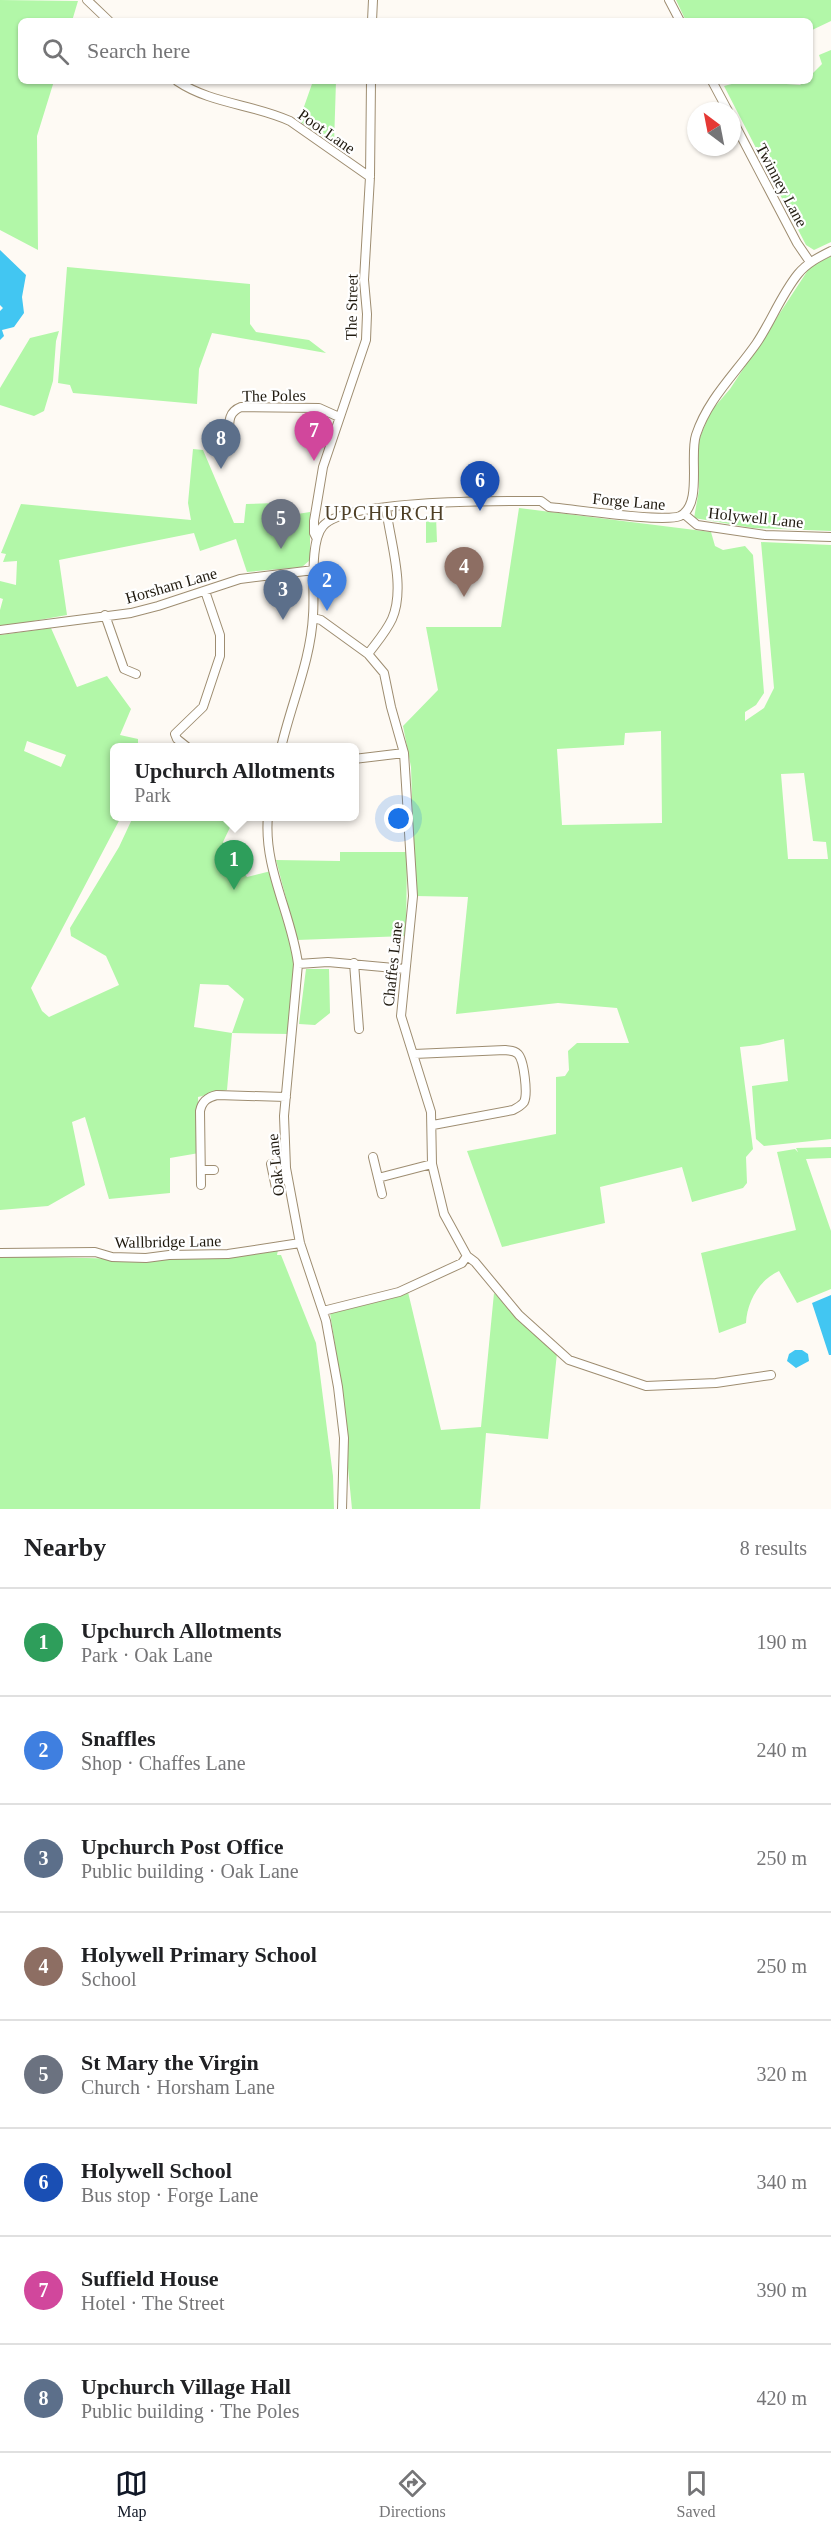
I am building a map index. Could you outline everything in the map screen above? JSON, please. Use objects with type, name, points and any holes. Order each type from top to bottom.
[{"type":"street","points":[[87,0],[107,18]]},
{"type":"street","points":[[372,18],[373,0]]},
{"type":"street","points":[[669,0],[678,18]]},
{"type":"street","name":"Poot Lane","points":[[181,84],[215,99],[275,114],[290,121],[370,177]]},
{"type":"street","name":"Poot Lane","points":[[370,177],[371,84]]},
{"type":"street","points":[[714,84],[723,102]]},
{"type":"street","name":"Twinney Lane","points":[[741,136],[797,243],[810,262]]},
{"type":"street","name":"The Street","points":[[316,537],[314,531],[323,467],[366,340],[367,314],[364,280],[370,177]]},
{"type":"street","name":"Forge Lane","points":[[324,525],[332,519],[386,508],[458,501],[542,501],[549,507],[648,518],[672,518],[684,514],[693,499],[693,450],[704,417],[721,389],[756,344],[798,274],[810,262],[831,251]]},
{"type":"street","name":"The Poles","points":[[230,435],[231,414],[235,409],[242,407],[319,408],[339,417]]},
{"type":"street","points":[[368,654],[391,622],[398,601],[386,508]]},
{"type":"street","name":"Holywell Lane","points":[[684,514],[697,525],[765,535],[831,537]]},
{"type":"street","points":[[282,743],[304,667],[313,618],[316,537],[324,525],[316,516]]},
{"type":"street","name":"Horsham Lane","points":[[0,630],[142,610],[240,579],[315,570]]},
{"type":"street","points":[[182,743],[177,739],[176,734],[203,706],[221,651],[220,632],[205,591]]},
{"type":"street","points":[[105,615],[124,669],[136,674]]},
{"type":"street","name":"Chaffes Lane","points":[[313,618],[321,620],[368,654],[384,673],[404,753],[412,896],[400,1016],[414,1054],[433,1125],[432,1164],[444,1214],[467,1256],[475,1262],[519,1315],[569,1360],[646,1386],[717,1383],[771,1375]]},
{"type":"street","points":[[359,758],[404,753]]},
{"type":"street","name":"Oak Lane","points":[[268,821],[272,863],[286,921],[296,949],[298,964],[286,1097],[284,1135],[287,1173],[300,1243],[332,1346],[342,1420],[342,1509]]},
{"type":"street","points":[[298,964],[354,963],[405,969]]},
{"type":"street","points":[[354,963],[359,1029]]},
{"type":"street","points":[[414,1054],[505,1050],[518,1054],[523,1064],[526,1097],[519,1107],[433,1125]]},
{"type":"street","points":[[201,1185],[200,1112],[206,1100],[217,1095],[286,1097]]},
{"type":"street","points":[[373,1157],[382,1194]]},
{"type":"street","points":[[271,1164],[276,1188]]},
{"type":"street","points":[[378,1178],[432,1164]]},
{"type":"street","points":[[202,1170],[214,1170]]},
{"type":"street","points":[[273,1176],[287,1173]]},
{"type":"street","name":"Wallbridge Lane","points":[[0,1253],[95,1252],[112,1257],[146,1258],[169,1255],[228,1254],[300,1243]]},
{"type":"street","points":[[323,1311],[399,1292],[462,1263],[467,1256]]},
{"type":"green space","points":[[0,0],[78,1],[73,18],[18,18],[18,84],[53,84],[37,136],[38,250],[0,230]]},
{"type":"green space","points":[[676,0],[831,0],[831,21],[813,30],[813,18],[685,18]]},
{"type":"green space","points":[[831,50],[831,242],[814,250],[806,245],[741,119],[741,102],[732,102],[724,86],[732,84],[813,84],[813,73],[822,64],[819,55]]},
{"type":"green space","points":[[312,84],[336,84],[334,144],[299,121]]},
{"type":"green space","points":[[831,256],[831,531],[753,528],[694,518],[699,490],[697,444],[711,411],[730,389],[810,267]]},
{"type":"green space","points":[[67,267],[250,284],[250,324],[256,332],[309,340],[326,353],[212,333],[199,369],[197,404],[73,393],[70,385],[58,383]]},
{"type":"green space","points":[[59,331],[53,381],[44,411],[34,416],[0,405],[0,388],[30,338]]},
{"type":"green space","points":[[193,449],[203,450],[234,523],[244,523],[246,504],[276,503],[278,517],[310,512],[310,560],[302,567],[247,572],[236,539],[200,551],[194,533],[59,560],[67,615],[0,627],[0,610],[3,599],[0,598],[0,581],[16,585],[17,561],[3,562],[6,554],[1,553],[21,504],[191,520],[188,503]]},
{"type":"green space","points":[[519,508],[711,532],[715,546],[723,550],[745,546],[753,555],[764,693],[756,705],[745,712],[745,721],[764,708],[774,688],[761,542],[831,545],[831,1139],[764,1146],[756,1139],[752,1086],[788,1081],[784,1039],[740,1047],[753,1149],[746,1157],[747,1183],[743,1188],[692,1202],[682,1167],[600,1187],[605,1223],[502,1247],[467,1151],[556,1134],[556,1077],[565,1076],[569,1070],[568,1051],[577,1043],[629,1043],[617,1008],[558,1003],[456,1014],[468,897],[415,896],[411,767],[403,726],[438,690],[426,627],[501,627]],"holes":[[[661,731],[662,823],[562,825],[557,749],[624,745],[625,733]],[[804,773],[813,841],[826,842],[828,859],[788,859],[781,774]]]},
{"type":"green space","points":[[426,516],[436,516],[437,542],[426,543]]},
{"type":"green space","points":[[51,628],[77,687],[107,676],[131,709],[120,735],[138,739],[138,743],[110,743],[110,821],[119,821],[31,988],[42,1011],[49,1017],[119,985],[106,956],[71,936],[70,928],[119,847],[131,821],[233,821],[223,842],[247,877],[271,871],[295,963],[290,1034],[232,1033],[227,1090],[198,1097],[199,1153],[170,1158],[170,1193],[109,1199],[85,1117],[72,1122],[85,1185],[48,1206],[0,1210],[0,635]],"holes":[[[27,741],[66,755],[61,767],[24,751]],[[200,984],[228,985],[244,999],[232,1033],[194,1027]]]},
{"type":"green space","points":[[340,852],[407,852],[406,936],[297,940],[276,860],[340,861]]},
{"type":"green space","points":[[306,969],[329,969],[330,1013],[315,1025],[299,1024]]},
{"type":"green space","points":[[831,1147],[831,1158],[806,1159],[831,1231],[831,1289],[797,1303],[779,1271],[755,1292],[746,1323],[719,1333],[701,1253],[796,1230],[777,1152],[795,1149],[798,1152],[796,1148]]},
{"type":"green space","points":[[278,1250],[277,1255],[281,1255],[316,1343],[333,1476],[334,1509],[0,1509],[0,1258],[18,1256],[180,1258]]},
{"type":"green space","points":[[408,1292],[441,1430],[481,1427],[494,1293],[557,1353],[548,1439],[486,1433],[480,1509],[352,1509],[338,1365],[330,1313]]},
{"type":"water","points":[[0,250],[26,275],[22,297],[24,313],[14,327],[2,330],[4,336],[0,340],[0,311],[3,308],[0,305]]},
{"type":"water","points":[[831,1295],[831,1355],[829,1355],[812,1303]]},
{"type":"water","points":[[795,1350],[802,1350],[808,1354],[809,1361],[796,1368],[787,1361],[789,1354]]},
{"type":"place","name":"Suffield House","points":[[314,461]]},
{"type":"place","name":"Upchurch Village Hall","points":[[221,469]]},
{"type":"place","name":"Holywell School","points":[[480,511]]},
{"type":"place","name":"St Mary the Virgin","points":[[281,549]]},
{"type":"place","name":"Holywell Primary School","points":[[464,597]]},
{"type":"place","name":"Snaffles","points":[[327,611]]},
{"type":"place","name":"Upchurch Post Office","points":[[283,620]]},
{"type":"place","name":"Upchurch Allotments","points":[[234,890]]},
{"type":"district","name":"UPCHURCH","points":[[385,513]]}]
